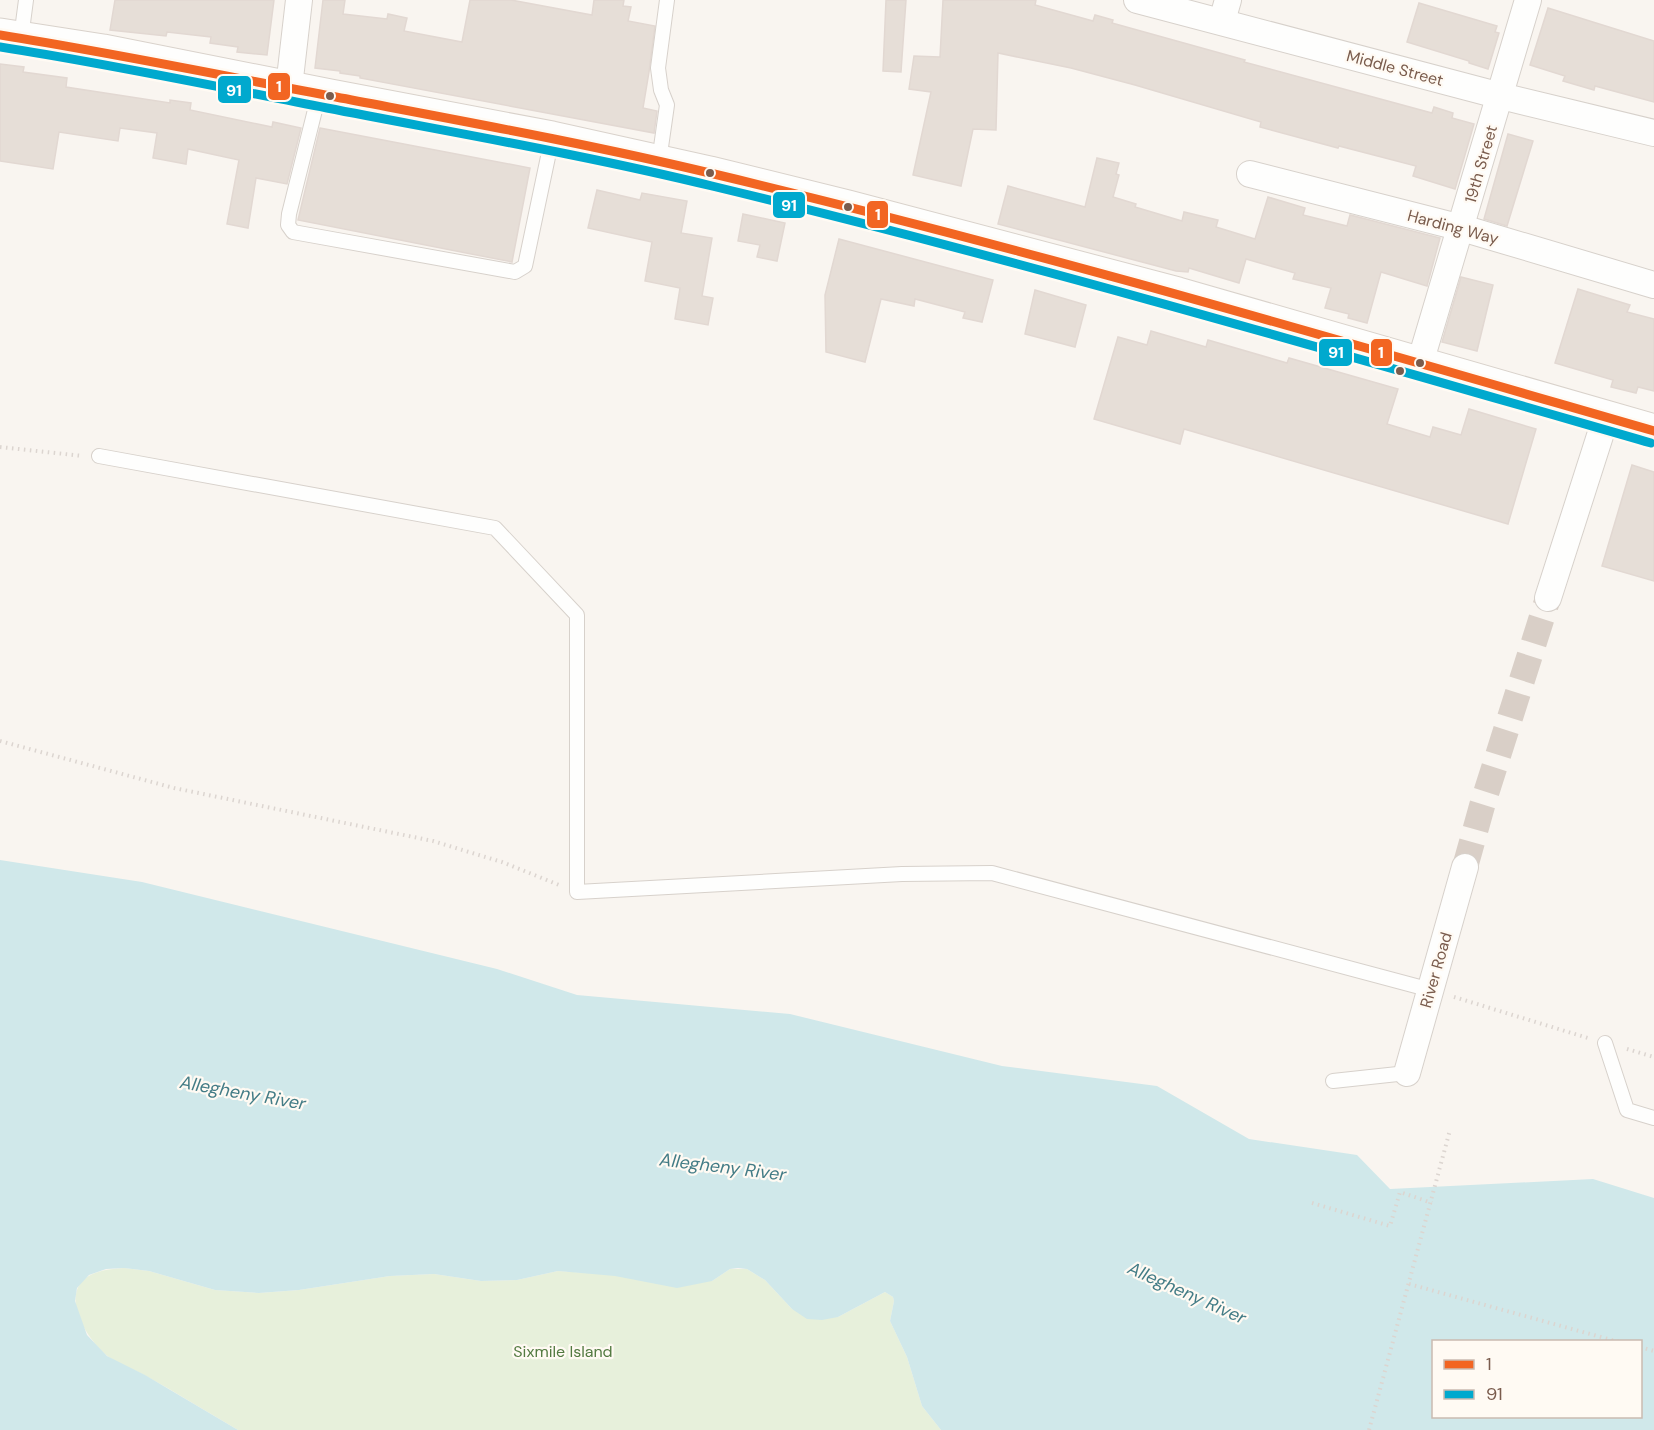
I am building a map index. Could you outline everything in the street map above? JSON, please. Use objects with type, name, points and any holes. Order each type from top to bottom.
[{"type":"main road","points":[[10,37],[103,51],[659,161],[848,207],[1178,294],[1654,431]]},
{"type":"street","points":[[299,0],[304,91]]},
{"type":"street","name":"Middle Street","points":[[1137,0],[1225,10],[1501,96],[1654,133]]},
{"type":"street","name":"19th Street","points":[[1420,363],[1528,0]]},
{"type":"street","name":"Harding Way","points":[[1250,174],[1462,228],[1654,285]]},
{"type":"street","points":[[1548,598],[1606,417]]},
{"type":"street","name":"River Road","points":[[1407,1073],[1465,867]]},
{"type":"lane","points":[[10,37],[26,0]]},
{"type":"lane","points":[[659,161],[667,105],[661,90],[658,68],[667,0]]},
{"type":"lane","points":[[304,91],[288,225],[293,232],[515,272],[525,266],[552,138]]},
{"type":"lane","points":[[99,456],[495,528],[577,615],[577,892],[902,874],[992,873],[1431,990]]},
{"type":"lane","points":[[1605,1043],[1628,1110],[1654,1118]]},
{"type":"lane","points":[[1333,1081],[1407,1073]]},
{"type":"path","points":[[0,447],[71,456],[99,456]]},
{"type":"path","points":[[0,741],[174,788],[433,841],[502,862],[577,892]]},
{"type":"path","points":[[1431,990],[1654,1057]]},
{"type":"path","points":[[1369,1430],[1450,1130]]},
{"type":"path","points":[[1312,1203],[1390,1226],[1400,1192],[1432,1203]]},
{"type":"path","points":[[1409,1284],[1615,1340]]},
{"type":"green space","name":"Sixmile Island","points":[[124,1268],[149,1271],[215,1290],[259,1293],[299,1290],[390,1276],[434,1274],[481,1281],[517,1280],[558,1271],[712,1281],[730,1269],[747,1269],[765,1280],[792,1309],[838,1317],[885,1292],[893,1297],[890,1321],[907,1357],[922,1406],[941,1430],[238,1430],[158,1382],[114,1361],[89,1335],[77,1310],[78,1287],[88,1276],[95,1273]]},
{"type":"water","name":"Allegheny River","points":[[0,860],[142,882],[497,969],[577,995],[790,1014],[1002,1066],[1157,1086],[1249,1139],[1357,1155],[1390,1189],[1593,1179],[1654,1198],[1654,1430],[941,1430],[922,1406],[907,1357],[890,1321],[893,1297],[885,1292],[838,1317],[822,1320],[807,1319],[792,1309],[765,1280],[747,1269],[738,1268],[730,1269],[712,1281],[677,1288],[615,1276],[558,1271],[517,1280],[481,1281],[434,1274],[390,1276],[299,1290],[259,1293],[215,1290],[149,1271],[124,1268],[106,1269],[89,1275],[77,1288],[75,1301],[87,1335],[107,1356],[145,1375],[238,1430],[0,1430]]},
{"type":"building","points":[[115,0],[274,0],[267,55],[237,52],[238,47],[210,43],[211,37],[167,32],[166,36],[110,30]]},
{"type":"building","points":[[323,0],[345,0],[343,14],[387,19],[388,14],[407,18],[404,31],[462,42],[470,0],[511,0],[592,15],[594,0],[624,0],[623,6],[631,7],[628,21],[655,26],[643,108],[657,111],[654,133],[315,68]]},
{"type":"building","points":[[886,0],[906,0],[901,72],[883,71]]},
{"type":"building","points":[[943,0],[1036,0],[1035,5],[1093,21],[1095,15],[1113,20],[1112,23],[1245,60],[1244,62],[1432,113],[1434,107],[1453,113],[1452,118],[1474,124],[1455,189],[1413,176],[1416,166],[1260,127],[1261,122],[1135,85],[1071,68],[998,53],[996,130],[973,129],[961,186],[913,175],[931,92],[909,89],[914,56],[940,57]]},
{"type":"building","points":[[1419,3],[1497,26],[1495,32],[1499,33],[1488,69],[1407,42]]},
{"type":"building","points":[[1548,8],[1654,41],[1654,102],[1595,86],[1594,90],[1563,81],[1565,76],[1530,65]]},
{"type":"building","points":[[0,64],[24,67],[23,72],[67,78],[66,87],[170,103],[170,100],[191,103],[190,110],[272,127],[273,122],[301,128],[287,184],[256,178],[248,228],[227,224],[239,160],[188,149],[186,164],[153,158],[157,133],[120,128],[118,141],[59,132],[53,169],[0,161]]},
{"type":"building","points":[[320,128],[530,168],[512,262],[298,220]]},
{"type":"building","points":[[1508,134],[1533,141],[1507,226],[1484,219]]},
{"type":"building","points":[[1097,158],[1119,163],[1116,174],[1119,175],[1113,197],[1136,204],[1135,207],[1182,221],[1184,212],[1218,220],[1216,227],[1255,239],[1268,197],[1305,208],[1303,215],[1347,226],[1350,215],[1440,238],[1427,286],[1381,272],[1367,323],[1348,318],[1349,314],[1325,308],[1331,288],[1293,279],[1295,273],[1246,259],[1239,283],[1189,268],[1188,272],[1176,271],[998,224],[1008,186],[1085,207]]},
{"type":"building","points":[[597,190],[640,200],[642,193],[687,201],[681,233],[712,238],[702,296],[713,298],[708,325],[675,319],[680,288],[645,281],[652,242],[588,228]]},
{"type":"building","points":[[743,214],[785,223],[777,261],[757,257],[760,245],[738,241]]},
{"type":"building","points":[[839,239],[993,280],[982,322],[963,318],[965,312],[915,299],[914,306],[881,299],[865,362],[826,352],[825,295]]},
{"type":"building","points":[[1461,277],[1493,285],[1477,351],[1442,342]]},
{"type":"building","points":[[1578,289],[1630,305],[1627,312],[1654,319],[1654,391],[1638,387],[1636,393],[1611,387],[1613,380],[1555,363]]},
{"type":"building","points":[[1035,290],[1086,305],[1075,347],[1025,334]]},
{"type":"building","points":[[1151,331],[1206,347],[1208,340],[1287,363],[1289,358],[1398,389],[1387,424],[1430,437],[1433,427],[1461,435],[1469,409],[1536,429],[1508,524],[1184,429],[1180,444],[1094,419],[1118,337],[1147,345]]},
{"type":"building","points":[[1632,465],[1654,472],[1654,581],[1602,566]]},
{"type":"tunnel","points":[[1465,867],[1548,598]]},
{"type":"transit line","name":"1","points":[[0,35],[478,124],[714,174],[1068,265],[1654,431]]},
{"type":"transit line","name":"91","points":[[0,47],[123,68],[520,145],[712,186],[1066,277],[1651,443]]}]
